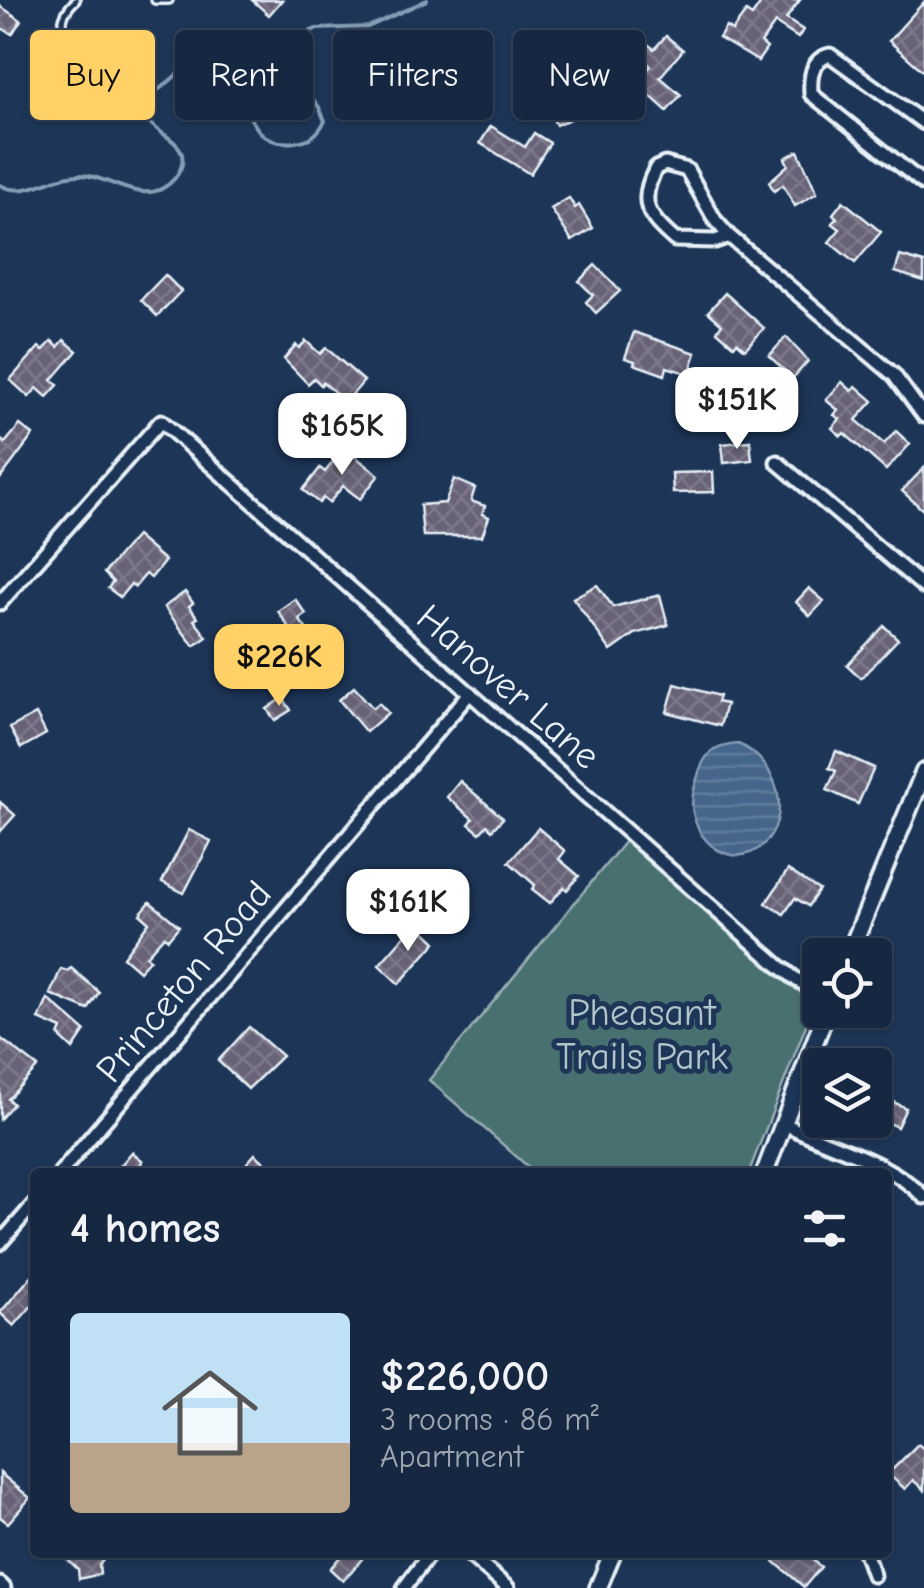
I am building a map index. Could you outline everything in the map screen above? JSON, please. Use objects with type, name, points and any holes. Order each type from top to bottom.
[{"type":"main road","points":[[858,938],[920,797],[924,772]]},
{"type":"main road","points":[[767,1168],[820,1028]]},
{"type":"main road","points":[[598,1588],[610,1558]]},
{"type":"street","points":[[924,122],[830,56],[815,64],[810,77],[811,94],[924,184]]},
{"type":"street","points":[[730,236],[716,241],[675,240],[656,224],[646,206],[646,186],[656,168],[665,164],[687,170],[715,220],[730,236],[894,374],[924,416]]},
{"type":"street","name":"Hanover Lane","points":[[0,604],[161,421],[802,983]]},
{"type":"street","points":[[777,462],[924,587]]},
{"type":"street","name":"Princeton Road","points":[[64,1168],[470,692]]},
{"type":"street","points":[[785,1124],[883,1168]]},
{"type":"street","points":[[892,1173],[924,1198]]},
{"type":"street","points":[[0,1244],[30,1208]]},
{"type":"street","points":[[404,1588],[426,1558]]},
{"type":"street","points":[[473,1558],[508,1588]]},
{"type":"street","points":[[867,1558],[873,1575]]},
{"type":"lane","points":[[62,30],[60,20],[76,0]]},
{"type":"lane","points":[[156,0],[170,0]]},
{"type":"green space","name":"Pheasant Trails Park","points":[[626,840],[802,994],[805,1028],[751,1168],[529,1168],[429,1080]]},
{"type":"water","points":[[738,744],[750,750],[768,769],[779,807],[772,833],[763,845],[740,855],[728,854],[707,841],[692,808],[699,771],[706,758],[721,747]]},
{"type":"building","points":[[252,0],[282,0],[269,15]]},
{"type":"building","points":[[763,0],[800,0],[786,19],[803,30],[798,38],[775,23],[761,43],[767,48],[758,61],[719,38],[726,27],[732,31],[746,12],[752,16]]},
{"type":"building","points":[[924,2],[924,72],[889,41]]},
{"type":"building","points":[[0,6],[21,20],[12,34],[0,27]]},
{"type":"building","points":[[666,36],[683,50],[660,77],[681,95],[667,111],[645,91],[645,73],[651,66],[645,62],[645,50],[649,45],[654,49]]},
{"type":"building","points":[[491,126],[525,147],[534,133],[550,143],[530,174],[480,143]]},
{"type":"building","points":[[798,151],[817,193],[795,206],[783,185],[774,191],[769,182],[788,165],[785,158]]},
{"type":"building","points":[[569,198],[575,208],[579,205],[593,228],[572,241],[551,209]]},
{"type":"building","points":[[843,201],[881,232],[855,263],[829,242],[840,229],[832,223],[837,218],[833,214]]},
{"type":"building","points":[[900,256],[924,263],[924,281],[895,272]]},
{"type":"building","points":[[595,265],[620,291],[596,313],[586,302],[593,295],[579,281]]},
{"type":"building","points":[[165,275],[181,291],[157,316],[141,300]]},
{"type":"building","points":[[725,293],[764,328],[745,349],[737,342],[734,346],[717,331],[722,324],[708,312]]},
{"type":"building","points":[[634,332],[696,353],[689,374],[667,367],[665,375],[625,358]]},
{"type":"building","points":[[786,337],[808,361],[793,378],[769,356]]},
{"type":"building","points":[[64,340],[77,351],[52,380],[58,385],[47,397],[37,388],[29,397],[10,380],[39,347],[43,351],[52,341],[58,347]]},
{"type":"building","points":[[306,341],[320,354],[326,348],[364,381],[346,402],[323,382],[321,385],[314,378],[308,384],[284,359],[296,345],[299,348]]},
{"type":"building","points":[[842,382],[852,391],[856,386],[873,401],[856,420],[884,444],[896,431],[910,444],[886,470],[844,433],[841,436],[832,428],[840,419],[834,415],[838,410],[826,400]]},
{"type":"building","points":[[696,394],[706,402],[695,416],[685,408]]},
{"type":"building","points":[[20,425],[33,435],[0,479],[0,439],[5,443]]},
{"type":"building","points":[[750,441],[752,460],[724,463],[722,444]]},
{"type":"building","points":[[344,448],[379,475],[360,499],[343,486],[329,503],[323,498],[319,503],[303,490],[320,468],[325,472]]},
{"type":"building","points":[[924,468],[924,511],[902,491]]},
{"type":"building","points":[[713,472],[714,492],[673,493],[672,473]]},
{"type":"building","points":[[454,479],[475,488],[471,501],[485,506],[482,514],[489,517],[482,536],[423,536],[420,505],[445,503]]},
{"type":"building","points":[[136,536],[165,561],[151,578],[146,574],[120,597],[108,588],[113,582],[104,573]]},
{"type":"building","points":[[597,585],[613,607],[660,595],[668,625],[635,634],[611,651],[573,598]]},
{"type":"building","points":[[809,588],[824,601],[810,616],[796,602]]},
{"type":"building","points":[[185,592],[198,618],[194,620],[207,637],[194,646],[164,607]]},
{"type":"building","points":[[295,599],[306,614],[299,619],[315,641],[311,644],[320,657],[295,674],[289,666],[281,671],[262,645],[288,626],[278,611]]},
{"type":"building","points":[[884,626],[898,639],[861,678],[847,665]]},
{"type":"building","points":[[675,684],[719,696],[717,702],[726,704],[720,726],[667,712]]},
{"type":"building","points":[[354,687],[373,708],[379,703],[388,713],[366,732],[339,700]]},
{"type":"building","points":[[283,698],[291,710],[275,720],[267,709]]},
{"type":"building","points":[[36,714],[46,734],[21,748],[10,728]]},
{"type":"building","points":[[836,751],[874,768],[858,804],[827,790],[836,771],[829,768]]},
{"type":"building","points":[[460,781],[503,818],[492,830],[487,825],[480,833],[469,824],[473,819],[447,797]]},
{"type":"building","points":[[0,802],[15,815],[0,832]]},
{"type":"building","points":[[538,828],[565,851],[559,859],[579,876],[550,903],[509,862]]},
{"type":"building","points":[[189,830],[211,841],[184,893],[162,882]]},
{"type":"building","points":[[788,870],[819,890],[808,906],[795,898],[784,914],[766,903]]},
{"type":"building","points":[[150,902],[179,926],[146,956],[150,959],[139,971],[123,957],[149,922],[140,914]]},
{"type":"building","points":[[416,923],[436,942],[399,984],[379,965]]},
{"type":"building","points":[[71,968],[99,992],[88,1010],[50,994],[61,969]]},
{"type":"building","points":[[48,999],[85,1031],[73,1049],[59,1036],[62,1029],[39,1019]]},
{"type":"building","points":[[249,1027],[282,1056],[248,1089],[218,1061]]},
{"type":"building","points":[[0,1038],[38,1067],[8,1099],[13,1104],[0,1119]]},
{"type":"building","points":[[892,1101],[906,1108],[897,1127],[892,1125]]},
{"type":"building","points":[[132,1152],[143,1161],[142,1168],[118,1168]]},
{"type":"building","points":[[255,1154],[271,1168],[243,1168]]},
{"type":"building","points":[[30,1278],[30,1308],[14,1326],[0,1313]]},
{"type":"building","points":[[918,1444],[924,1449],[924,1490],[913,1480],[905,1489],[892,1478],[892,1470]]},
{"type":"building","points":[[0,1473],[30,1498],[8,1523],[0,1517]]},
{"type":"building","points":[[66,1558],[105,1558],[99,1565],[100,1574],[79,1579],[78,1569]]},
{"type":"building","points":[[339,1558],[363,1558],[343,1581],[330,1569]]},
{"type":"building","points":[[770,1558],[810,1558],[821,1567],[804,1587]]},
{"type":"waterway","points":[[0,185],[30,188],[82,175],[142,192],[164,187],[179,171],[182,153],[146,118],[156,91],[201,60],[223,68],[233,79],[253,123],[263,134],[276,141],[309,138],[325,121],[319,107],[291,72],[289,60],[304,34],[316,29],[368,27],[427,0]]}]
